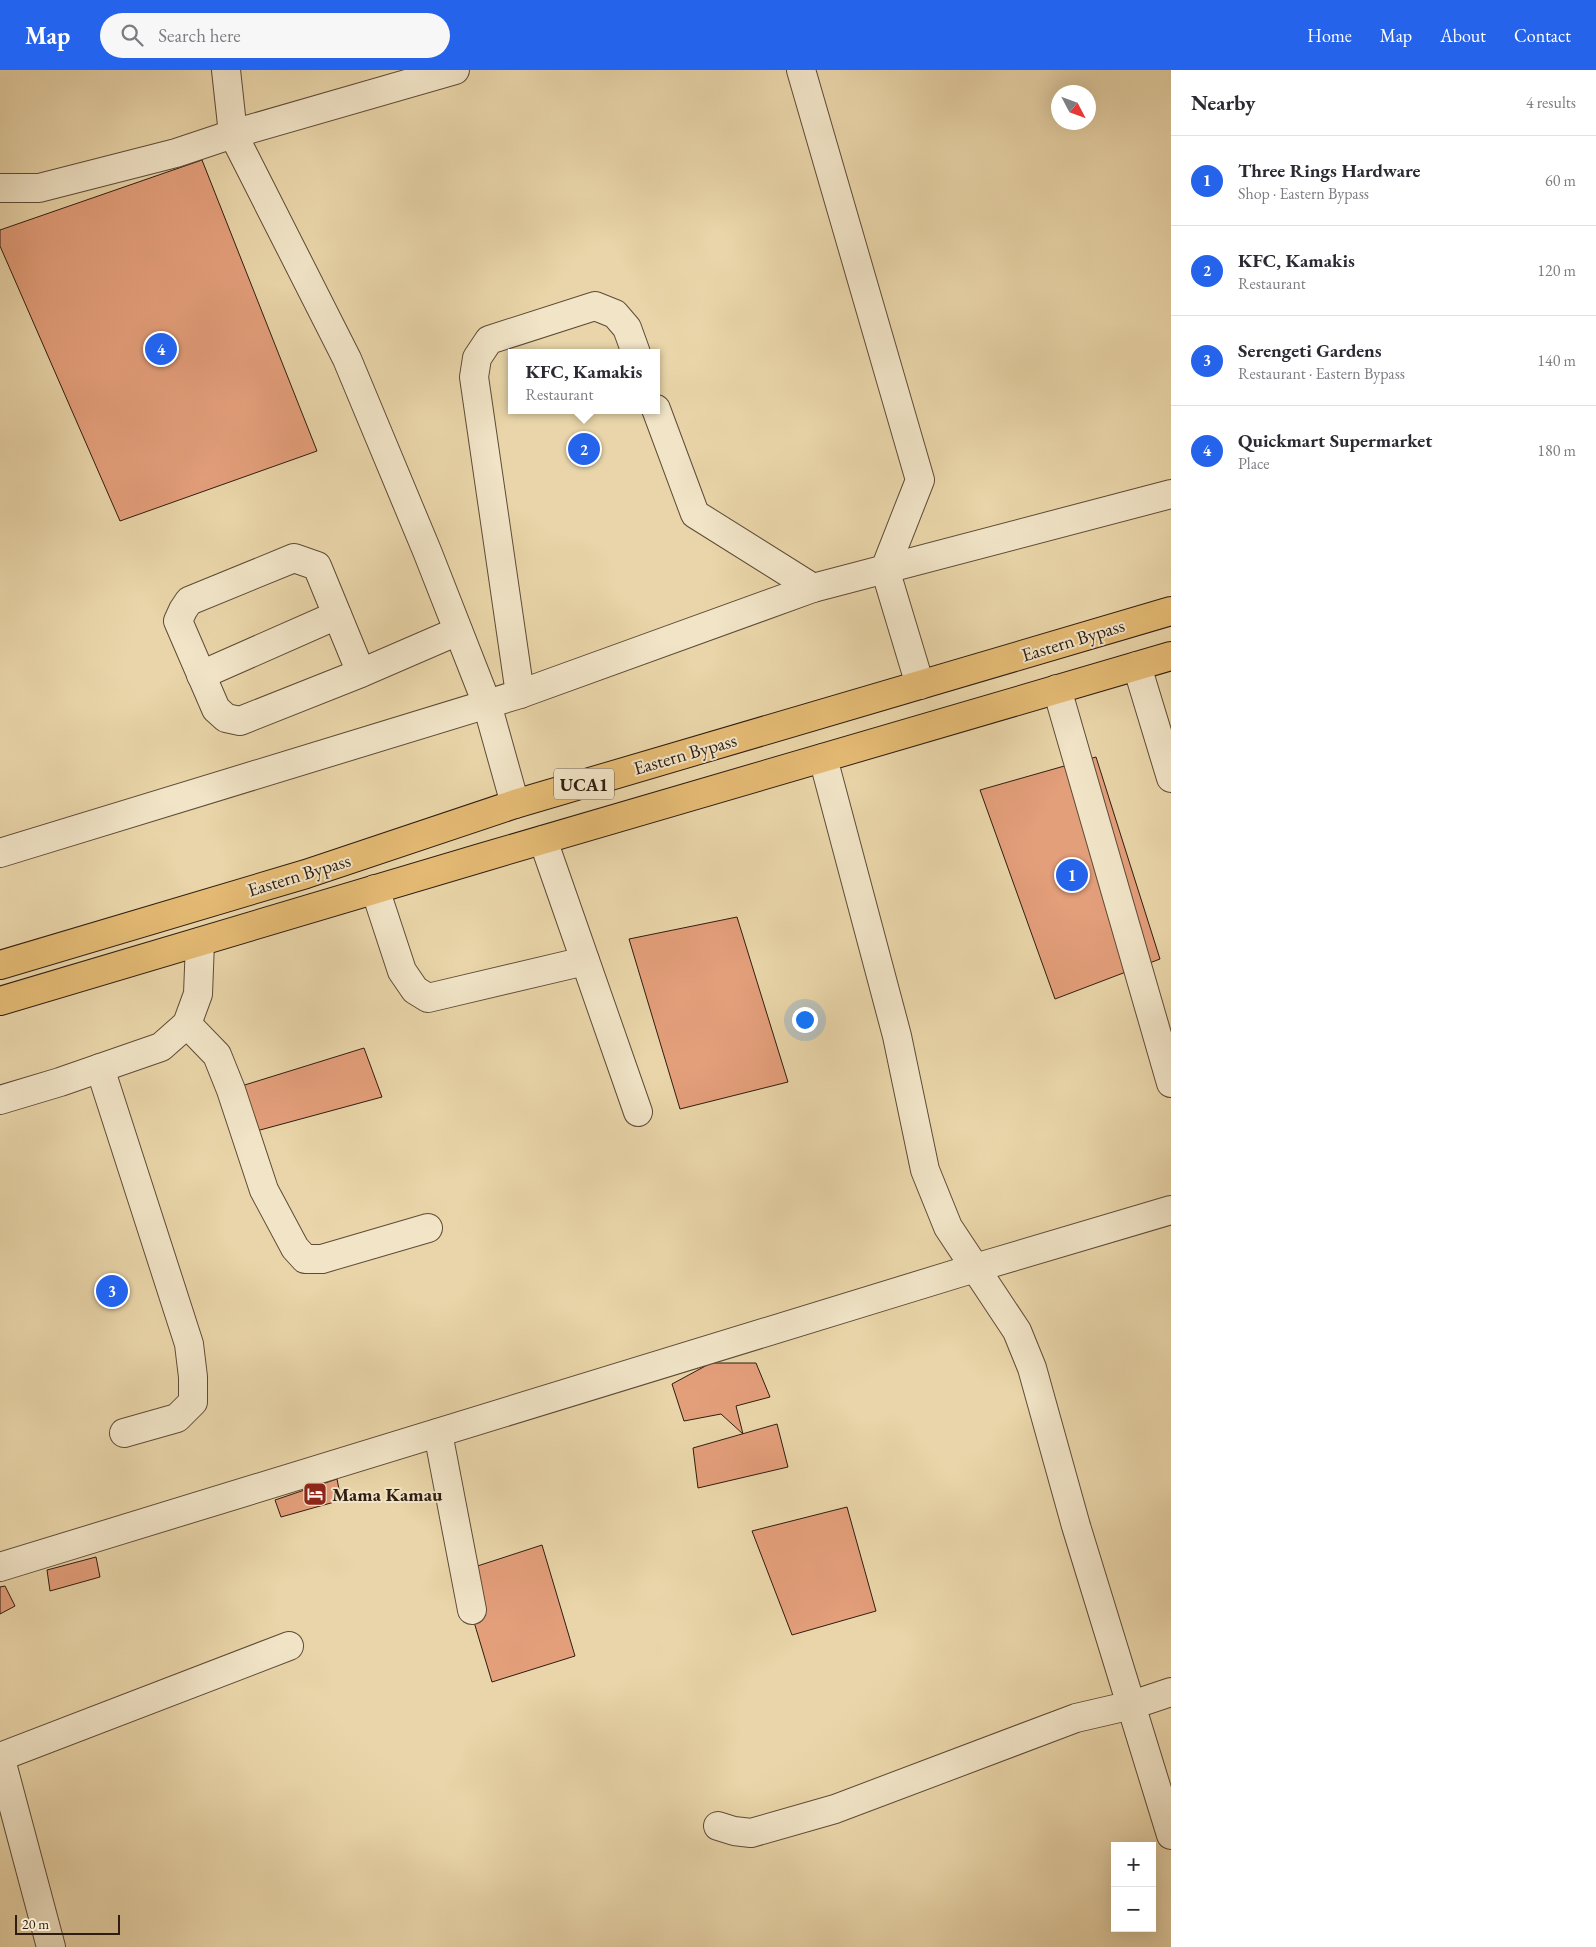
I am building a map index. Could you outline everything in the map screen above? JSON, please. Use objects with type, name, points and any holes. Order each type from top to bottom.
[{"type":"main road","name":"Eastern Bypass","points":[[0,965],[306,874],[515,804],[1171,611]]},
{"type":"main road","name":"Eastern Bypass","points":[[0,1001],[1171,656]]},
{"type":"street","points":[[226,70],[233,134],[347,359],[427,551],[487,704],[515,804]]},
{"type":"street","points":[[801,70],[920,480],[885,569],[920,685]]},
{"type":"street","points":[[0,188],[39,188],[176,153],[444,71]]},
{"type":"street","points":[[520,694],[474,377],[477,358],[489,340],[595,306],[615,314],[627,328],[635,349]]},
{"type":"street","points":[[658,414],[695,514],[813,588]]},
{"type":"street","points":[[0,853],[520,694],[813,588],[1171,494]]},
{"type":"street","points":[[361,673],[317,566],[294,558],[189,601],[178,621],[216,709],[226,718],[240,721],[361,673],[458,630]]},
{"type":"street","points":[[201,675],[337,615]]},
{"type":"street","points":[[1137,666],[1171,778]]},
{"type":"street","points":[[1057,690],[1171,1083]]},
{"type":"street","points":[[823,758],[897,1036],[926,1170],[948,1227],[1017,1331],[1032,1368],[1076,1526],[1171,1835]]},
{"type":"street","points":[[543,840],[638,1112]]},
{"type":"street","points":[[375,890],[402,971],[415,990],[428,998],[585,961]]},
{"type":"street","points":[[0,1100],[161,1046],[187,1024],[198,994],[200,942]]},
{"type":"street","points":[[187,1024],[217,1055],[232,1090],[264,1190],[294,1248],[305,1259],[322,1259],[428,1228]]},
{"type":"street","points":[[100,1068],[189,1344],[194,1377],[194,1402],[177,1418],[124,1433]]},
{"type":"street","points":[[0,1566],[975,1268],[1171,1210]]},
{"type":"street","points":[[438,1433],[472,1610]]},
{"type":"street","points":[[51,1947],[0,1757],[290,1646]]},
{"type":"street","points":[[718,1826],[751,1832],[835,1809],[1076,1718],[1132,1705],[1171,1692]]},
{"type":"building","points":[[202,160],[317,451],[120,521],[0,246],[0,230]]},
{"type":"building","points":[[1096,757],[1160,959],[1055,999],[980,790]]},
{"type":"building","points":[[737,917],[788,1082],[680,1109],[629,939]]},
{"type":"building","points":[[364,1048],[382,1097],[249,1133],[235,1088]]},
{"type":"building","points":[[711,1363],[756,1363],[770,1397],[736,1406],[743,1434],[721,1414],[684,1421],[672,1384]]},
{"type":"building","points":[[777,1424],[788,1467],[698,1488],[693,1448]]},
{"type":"building","name":"Mama Kamau","points":[[337,1479],[339,1489],[338,1501],[281,1517],[275,1500]]},
{"type":"building","points":[[847,1507],[876,1611],[792,1635],[752,1531]]},
{"type":"building","points":[[542,1545],[575,1656],[492,1682],[459,1572]]},
{"type":"building","points":[[96,1557],[100,1577],[50,1591],[47,1570]]},
{"type":"building","points":[[5,1586],[15,1606],[0,1614],[0,1587]]},
{"type":"place","name":"Quickmart Supermarket","points":[[161,349]]},
{"type":"place","name":"KFC, Kamakis","points":[[584,449]]},
{"type":"place","name":"Three Rings Hardware","points":[[1072,875]]},
{"type":"place","name":"Serengeti Gardens","points":[[112,1291]]},
{"type":"place","name":"Mama Kamau","points":[[315,1494]]}]
